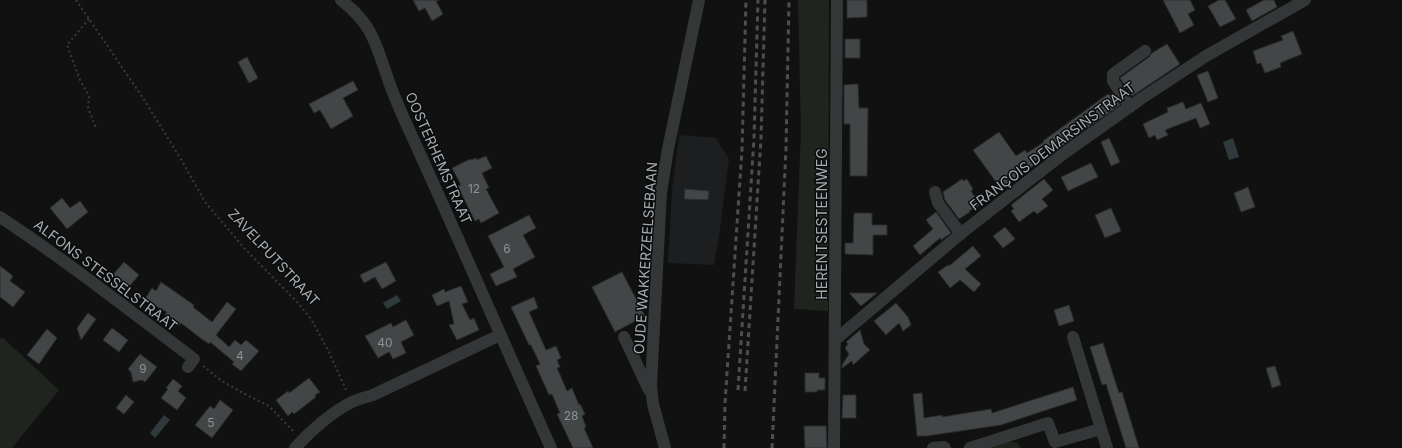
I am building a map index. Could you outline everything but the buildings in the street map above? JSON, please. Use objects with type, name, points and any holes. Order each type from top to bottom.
[{"type":"street","name":"OOSTERHEMSTRAAT","points":[[341,0],[363,20],[372,34],[387,78],[398,104],[500,335]]},
{"type":"street","name":"OUDE WAKKERZEELSEBAAN","points":[[665,448],[653,404],[651,385],[661,192],[668,149],[699,0]]},
{"type":"street","name":"HERENTSESTEENWEG","points":[[834,448],[837,0]]},
{"type":"street","name":"FRANÇOIS DEMARSINSTRAAT","points":[[835,340],[961,234],[1063,154],[1206,56],[1305,0]]},
{"type":"street","points":[[1130,107],[1113,81],[1112,77],[1113,74],[1145,51]]},
{"type":"street","points":[[935,192],[938,203],[961,234]]},
{"type":"street","name":"ALFONS STESSELSTRAAT","points":[[0,217],[78,271],[191,363]]},
{"type":"street","points":[[299,444],[331,416],[353,401],[373,395],[500,335],[551,448]]},
{"type":"street","points":[[1073,336],[1107,448]]},
{"type":"street","points":[[624,337],[652,397]]},
{"type":"street","points":[[970,448],[1048,423],[1055,442],[1101,429]]},
{"type":"street","points":[[933,448],[945,448]]},
{"type":"path","name":"ZAVELPUTSTRAAT","points":[[76,0],[143,98],[182,161],[205,202],[217,218],[245,249],[298,302],[311,318],[353,401]]},
{"type":"path","points":[[89,19],[67,45],[80,80],[89,96],[88,108],[96,128]]},
{"type":"path","points":[[191,363],[269,406],[299,444]]},
{"type":"shaded area","points":[[798,0],[829,0],[828,311],[794,309],[801,130]]},
{"type":"shaded area","points":[[679,135],[716,138],[729,159],[714,265],[668,263],[672,190]]},
{"type":"shaded area","points":[[1233,138],[1239,157],[1229,160],[1223,142]]},
{"type":"shaded area","points":[[397,295],[401,301],[387,309],[383,303]]},
{"type":"shaded area","points":[[0,338],[3,338],[59,390],[12,448],[0,448]]},
{"type":"shaded area","points":[[164,415],[170,420],[155,438],[150,433]]},
{"type":"shaded area","points":[[1005,440],[1017,443],[1021,448],[983,448]]},
{"type":"railway","points":[[724,448],[725,403],[742,150],[746,0]]},
{"type":"railway","points":[[738,390],[754,138],[758,0]]},
{"type":"railway","points":[[745,391],[761,138],[765,0]]},
{"type":"railway","points":[[772,448],[786,148],[789,0]]}]
